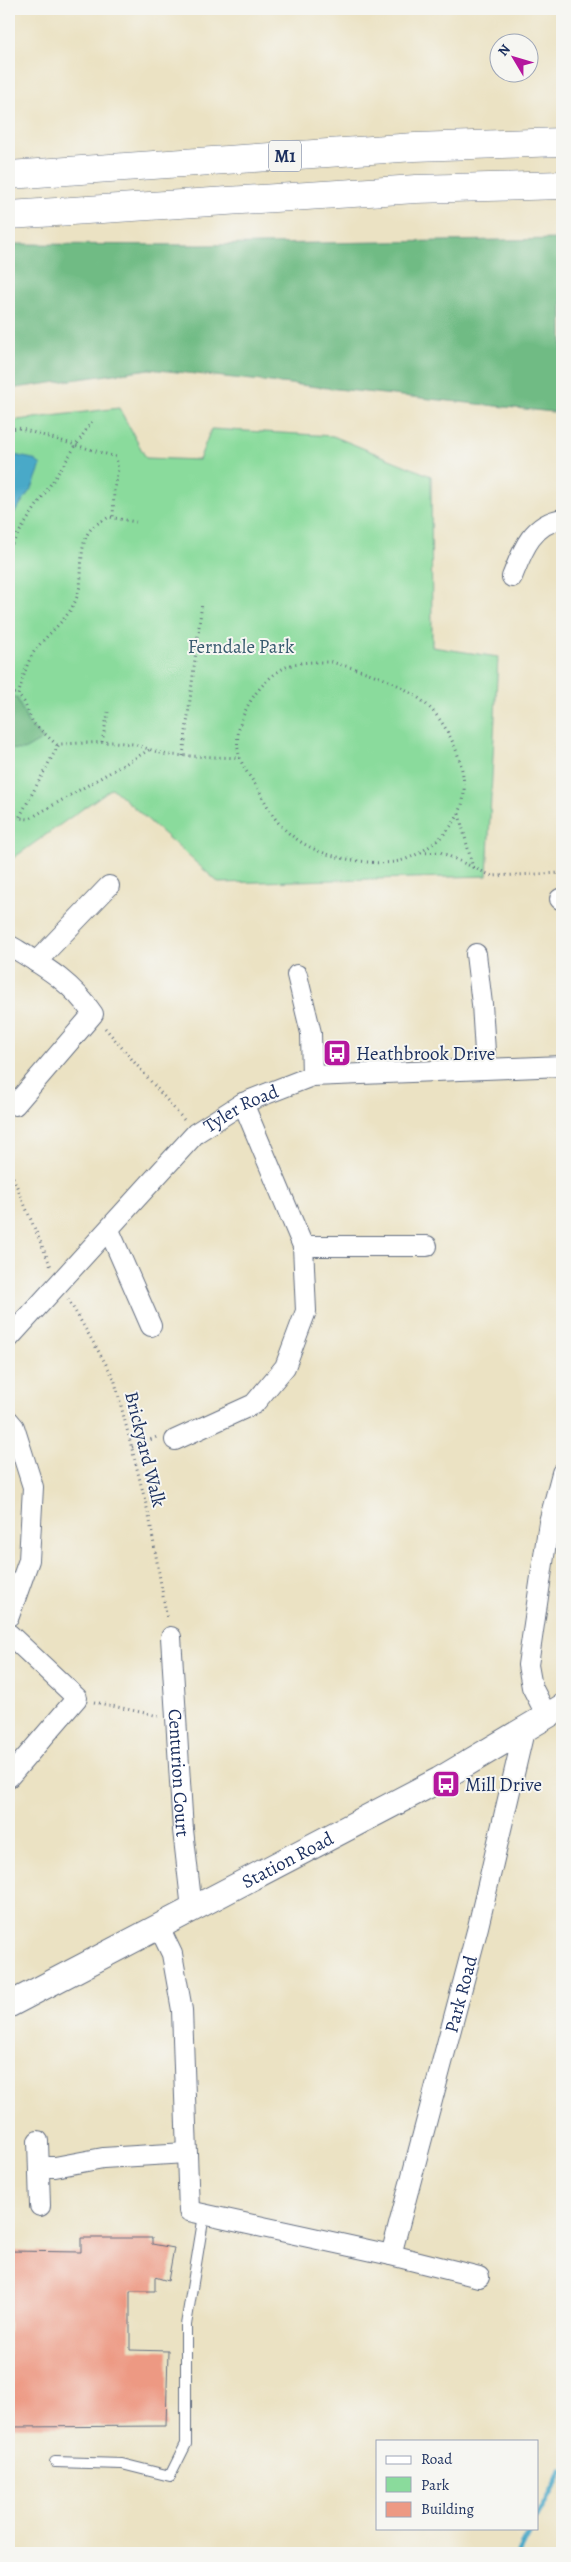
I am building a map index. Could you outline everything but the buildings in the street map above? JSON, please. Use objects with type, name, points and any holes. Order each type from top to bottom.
[{"type":"highway","name":"M1","points":[[9,175],[415,147],[562,142]]},
{"type":"highway","name":"M1","points":[[9,214],[397,190],[562,185]]},
{"type":"street","points":[[512,578],[527,540],[552,520],[562,519]]},
{"type":"street","points":[[36,962],[109,886]]},
{"type":"street","points":[[9,945],[36,962],[79,994],[93,1014],[15,1106]]},
{"type":"street","points":[[476,954],[482,1004],[486,1068]]},
{"type":"street","points":[[297,975],[311,1033],[312,1076]]},
{"type":"street","name":"Tyler Road","points":[[9,1338],[57,1282],[109,1230],[196,1134],[242,1103],[312,1076],[562,1066]]},
{"type":"street","points":[[175,1440],[254,1404],[285,1367],[306,1311],[303,1246],[242,1103]]},
{"type":"street","points":[[109,1230],[151,1326]]},
{"type":"street","points":[[303,1246],[427,1246]]},
{"type":"street","points":[[9,1421],[14,1427],[33,1487],[29,1560],[9,1616]]},
{"type":"street","points":[[554,1711],[532,1687],[528,1666],[549,1522],[562,1473]]},
{"type":"street","points":[[9,1634],[77,1698],[9,1777]]},
{"type":"street","name":"Centurion Court","points":[[171,1637],[175,1717],[192,1909]]},
{"type":"street","name":"Station Road","points":[[9,2005],[439,1780],[524,1731],[554,1711]]},
{"type":"street","name":"Park Road","points":[[391,2255],[478,1927],[524,1731]]},
{"type":"street","points":[[159,1927],[172,1954],[182,2010],[189,2212],[391,2255],[479,2277]]},
{"type":"street","points":[[38,2141],[40,2206]]},
{"type":"street","points":[[40,2166],[55,2167],[103,2158],[186,2153]]},
{"type":"lane","points":[[55,2462],[122,2464],[170,2476],[186,2444],[186,2324],[204,2215]]},
{"type":"path","points":[[9,548],[92,421]]},
{"type":"path","points":[[9,429],[18,428],[116,457],[118,469],[114,490],[113,518]]},
{"type":"path","points":[[18,695],[32,656],[55,631],[74,603],[79,590],[87,537],[92,528],[110,517],[136,522]]},
{"type":"path","points":[[182,756],[202,603]]},
{"type":"path","points":[[308,662],[331,662],[368,672],[391,682],[428,706],[441,720],[450,736],[462,771],[463,801],[459,814],[440,838],[419,853],[391,863],[376,863],[336,857],[312,848],[295,839],[268,810],[240,758],[241,720],[257,690],[272,676],[288,667],[308,662]]},
{"type":"path","points":[[9,692],[18,695],[24,702],[33,723],[57,745],[102,742],[133,744],[166,755],[240,758]]},
{"type":"path","points":[[102,742],[108,712]]},
{"type":"path","points":[[19,818],[57,745]]},
{"type":"path","points":[[9,820],[28,819],[149,750]]},
{"type":"path","points":[[459,814],[474,869]]},
{"type":"path","points":[[419,853],[440,852],[492,876],[562,873]]},
{"type":"path","points":[[93,1014],[196,1134]]},
{"type":"path","name":"Brickyard Walk","points":[[9,1168],[57,1282],[114,1378],[149,1516],[171,1637]]},
{"type":"path","points":[[132,1448],[163,1434],[175,1440]]},
{"type":"path","points":[[77,1698],[148,1715],[175,1717]]},
{"type":"green space","points":[[562,239],[562,413],[149,369],[9,389],[9,244],[201,245]]},
{"type":"green space","name":"Ferndale Park","points":[[119,408],[146,458],[199,460],[211,429],[333,436],[431,476],[432,647],[498,657],[487,876],[219,883],[112,788],[9,861],[9,421]]},
{"type":"green space","points":[[9,695],[17,698],[28,723],[43,739],[24,750],[9,749]]},
{"type":"water","points":[[9,454],[33,459],[41,465],[33,486],[9,521]]},
{"type":"waterway","points":[[538,2515],[562,2471]]},
{"type":"waterway","points":[[519,2553],[531,2530]]},
{"type":"place","name":"Heathbrook Drive","points":[[337,1053]]},
{"type":"place","name":"Mill Drive","points":[[446,1784]]}]
